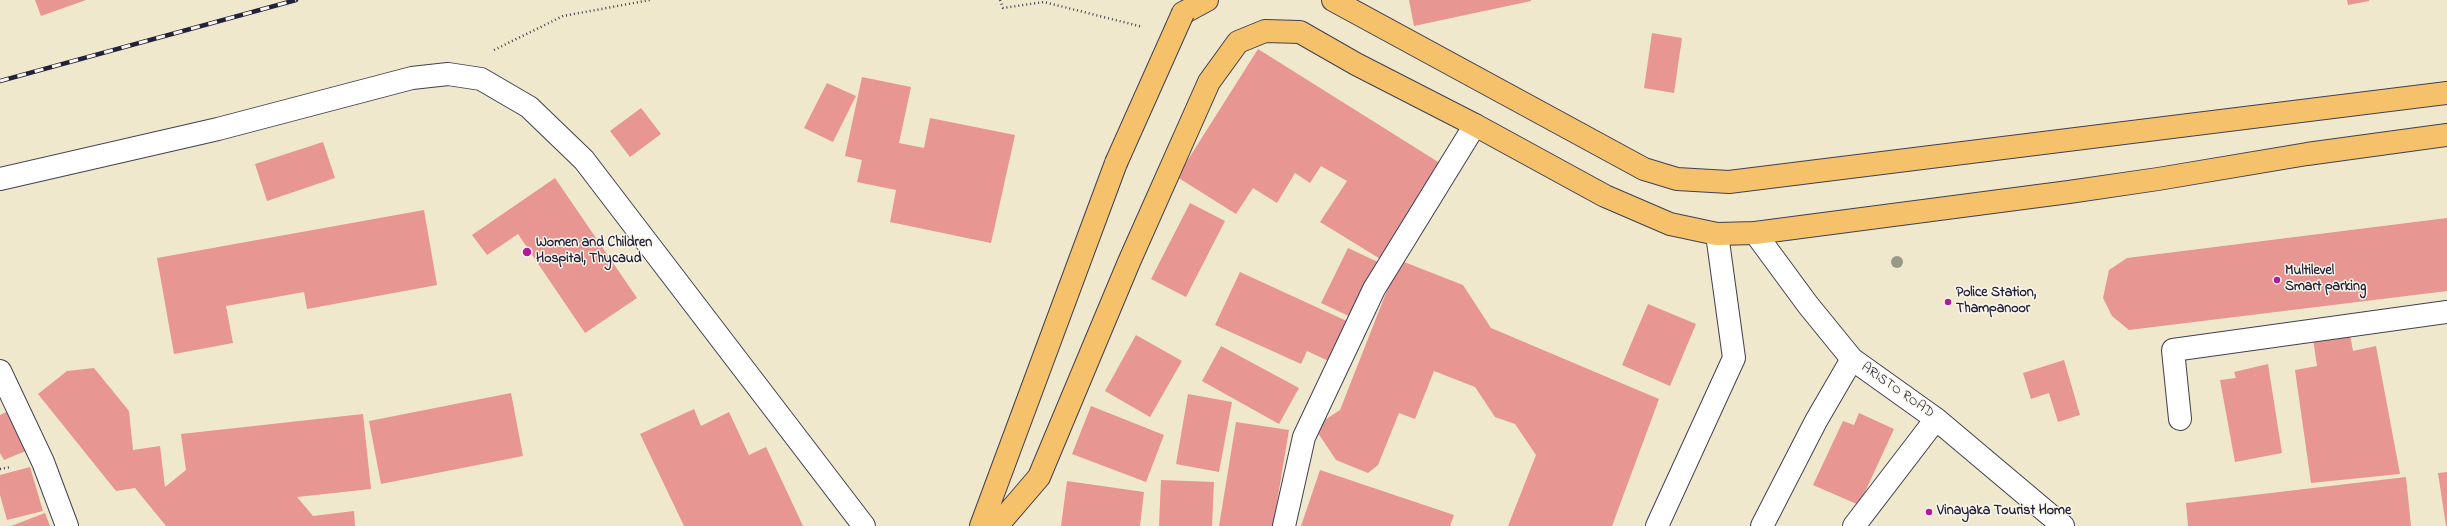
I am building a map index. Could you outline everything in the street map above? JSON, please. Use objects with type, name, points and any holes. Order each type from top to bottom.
[{"type":"main road","points":[[981,526],[1116,163],[1185,6],[1207,0]]},
{"type":"main road","points":[[1333,0],[1644,169],[1677,179],[1729,182],[2447,93]]},
{"type":"main road","points":[[996,526],[1039,477],[1130,262],[1209,82],[1238,42],[1265,31],[1300,32],[1356,64],[1475,124],[1605,196],[1670,224],[1717,234],[1755,233],[2158,180],[2307,154],[2447,135]]},
{"type":"street","points":[[0,179],[218,129],[412,78],[448,74],[481,79],[529,107],[584,160],[864,526]]},
{"type":"street","points":[[1284,526],[1304,437],[1310,423],[1374,289],[1475,124]]},
{"type":"street","name":"ARISTO ROAD","points":[[1755,233],[1808,305],[1852,359],[1936,419],[2063,526]]},
{"type":"street","points":[[1657,526],[1734,358],[1717,234]]},
{"type":"street","points":[[2180,420],[2173,350],[2447,312]]},
{"type":"street","points":[[1762,526],[1816,421],[1852,359]]},
{"type":"street","points":[[0,371],[43,462],[67,526]]},
{"type":"street","points":[[1854,526],[1936,419]]},
{"type":"path","points":[[448,74],[563,16],[650,0]]},
{"type":"path","points":[[1000,0],[1003,8],[1044,2],[1173,35]]},
{"type":"building","points":[[35,0],[86,0],[41,16]]},
{"type":"building","points":[[1409,0],[1531,0],[1531,1],[1414,26]]},
{"type":"building","points":[[2347,0],[2369,0],[2369,1],[2348,5]]},
{"type":"building","points":[[1652,33],[1682,38],[1674,93],[1644,88]]},
{"type":"building","points":[[1258,49],[1443,165],[1382,260],[1320,222],[1347,181],[1321,166],[1310,183],[1295,173],[1277,203],[1253,188],[1236,214],[1177,177]]},
{"type":"building","points":[[862,77],[911,87],[899,143],[924,148],[930,118],[1015,135],[991,243],[890,222],[896,190],[857,182],[862,160],[845,156]]},
{"type":"building","points":[[827,83],[856,96],[833,142],[804,128]]},
{"type":"building","points":[[641,108],[661,134],[630,157],[610,131]]},
{"type":"building","points":[[323,142],[335,178],[267,201],[255,164]]},
{"type":"building","points":[[555,178],[637,298],[585,333],[518,234],[487,255],[472,235]]},
{"type":"building","points":[[1190,203],[1225,221],[1186,297],[1151,279]]},
{"type":"building","points":[[424,210],[437,285],[307,309],[304,292],[226,306],[233,343],[174,354],[157,258]]},
{"type":"building","name":"Multilevel Smart parking","points":[[2447,218],[2447,291],[2129,330],[2112,316],[2103,298],[2109,270],[2127,258]]},
{"type":"building","points":[[1348,248],[1380,263],[1353,318],[1321,303]]},
{"type":"building","points":[[1399,260],[1463,285],[1491,328],[1659,399],[1612,526],[1508,526],[1536,455],[1515,424],[1495,417],[1475,387],[1434,371],[1415,419],[1399,413],[1378,465],[1368,473],[1336,460],[1314,427],[1340,410]]},
{"type":"building","points":[[1240,272],[1351,323],[1333,363],[1307,351],[1301,364],[1215,325]]},
{"type":"building","points":[[1648,304],[1696,324],[1670,386],[1622,365]]},
{"type":"building","points":[[1136,335],[1182,361],[1150,417],[1105,391]]},
{"type":"building","points":[[2350,335],[2353,351],[2376,346],[2400,474],[2311,483],[2295,370],[2317,366],[2313,339]]},
{"type":"building","points":[[1221,346],[1299,388],[1279,424],[1202,381]]},
{"type":"building","points":[[2064,360],[2080,415],[2058,422],[2049,393],[2031,399],[2023,373]]},
{"type":"building","points":[[2268,364],[2282,453],[2235,462],[2220,380],[2236,378],[2234,372]]},
{"type":"building","points":[[94,368],[129,411],[133,450],[160,446],[165,487],[186,470],[181,434],[363,414],[371,489],[297,497],[313,516],[354,511],[355,526],[166,526],[135,488],[116,491],[38,394],[67,371]]},
{"type":"building","points":[[511,393],[523,456],[381,484],[369,421]]},
{"type":"building","points":[[1188,394],[1232,402],[1219,472],[1176,464]]},
{"type":"building","points":[[1091,406],[1164,435],[1146,482],[1072,454]]},
{"type":"building","points":[[15,408],[33,448],[4,460],[0,453],[0,415]]},
{"type":"building","points":[[694,409],[701,426],[729,412],[749,455],[766,447],[803,526],[684,526],[640,434]]},
{"type":"building","points":[[1859,413],[1894,429],[1859,505],[1813,485],[1843,421],[1854,425]]},
{"type":"building","points":[[1236,422],[1289,430],[1273,526],[1219,526]]},
{"type":"building","points":[[30,467],[43,511],[7,520],[0,495],[0,475]]},
{"type":"building","points":[[1320,470],[1454,515],[1450,526],[1301,526]]},
{"type":"building","points":[[2447,472],[2447,526],[2446,526],[2438,473]]},
{"type":"building","points":[[2406,477],[2411,526],[2188,526],[2186,503]]},
{"type":"building","points":[[1161,480],[1214,482],[1212,526],[1159,526]]},
{"type":"building","points":[[1067,481],[1144,492],[1140,526],[1061,526]]},
{"type":"building","points":[[45,513],[50,526],[11,526]]},
{"type":"railway","points":[[0,81],[296,0]]},
{"type":"place","name":"Women and Children Hospital, Thycaud","points":[[527,252]]},
{"type":"place","name":"Multilevel Smart parking","points":[[2277,280]]},
{"type":"place","name":"Police Station, Thampanoor","points":[[1948,302]]},
{"type":"place","name":"Vinayaka Tourist Home","points":[[1929,512]]}]
